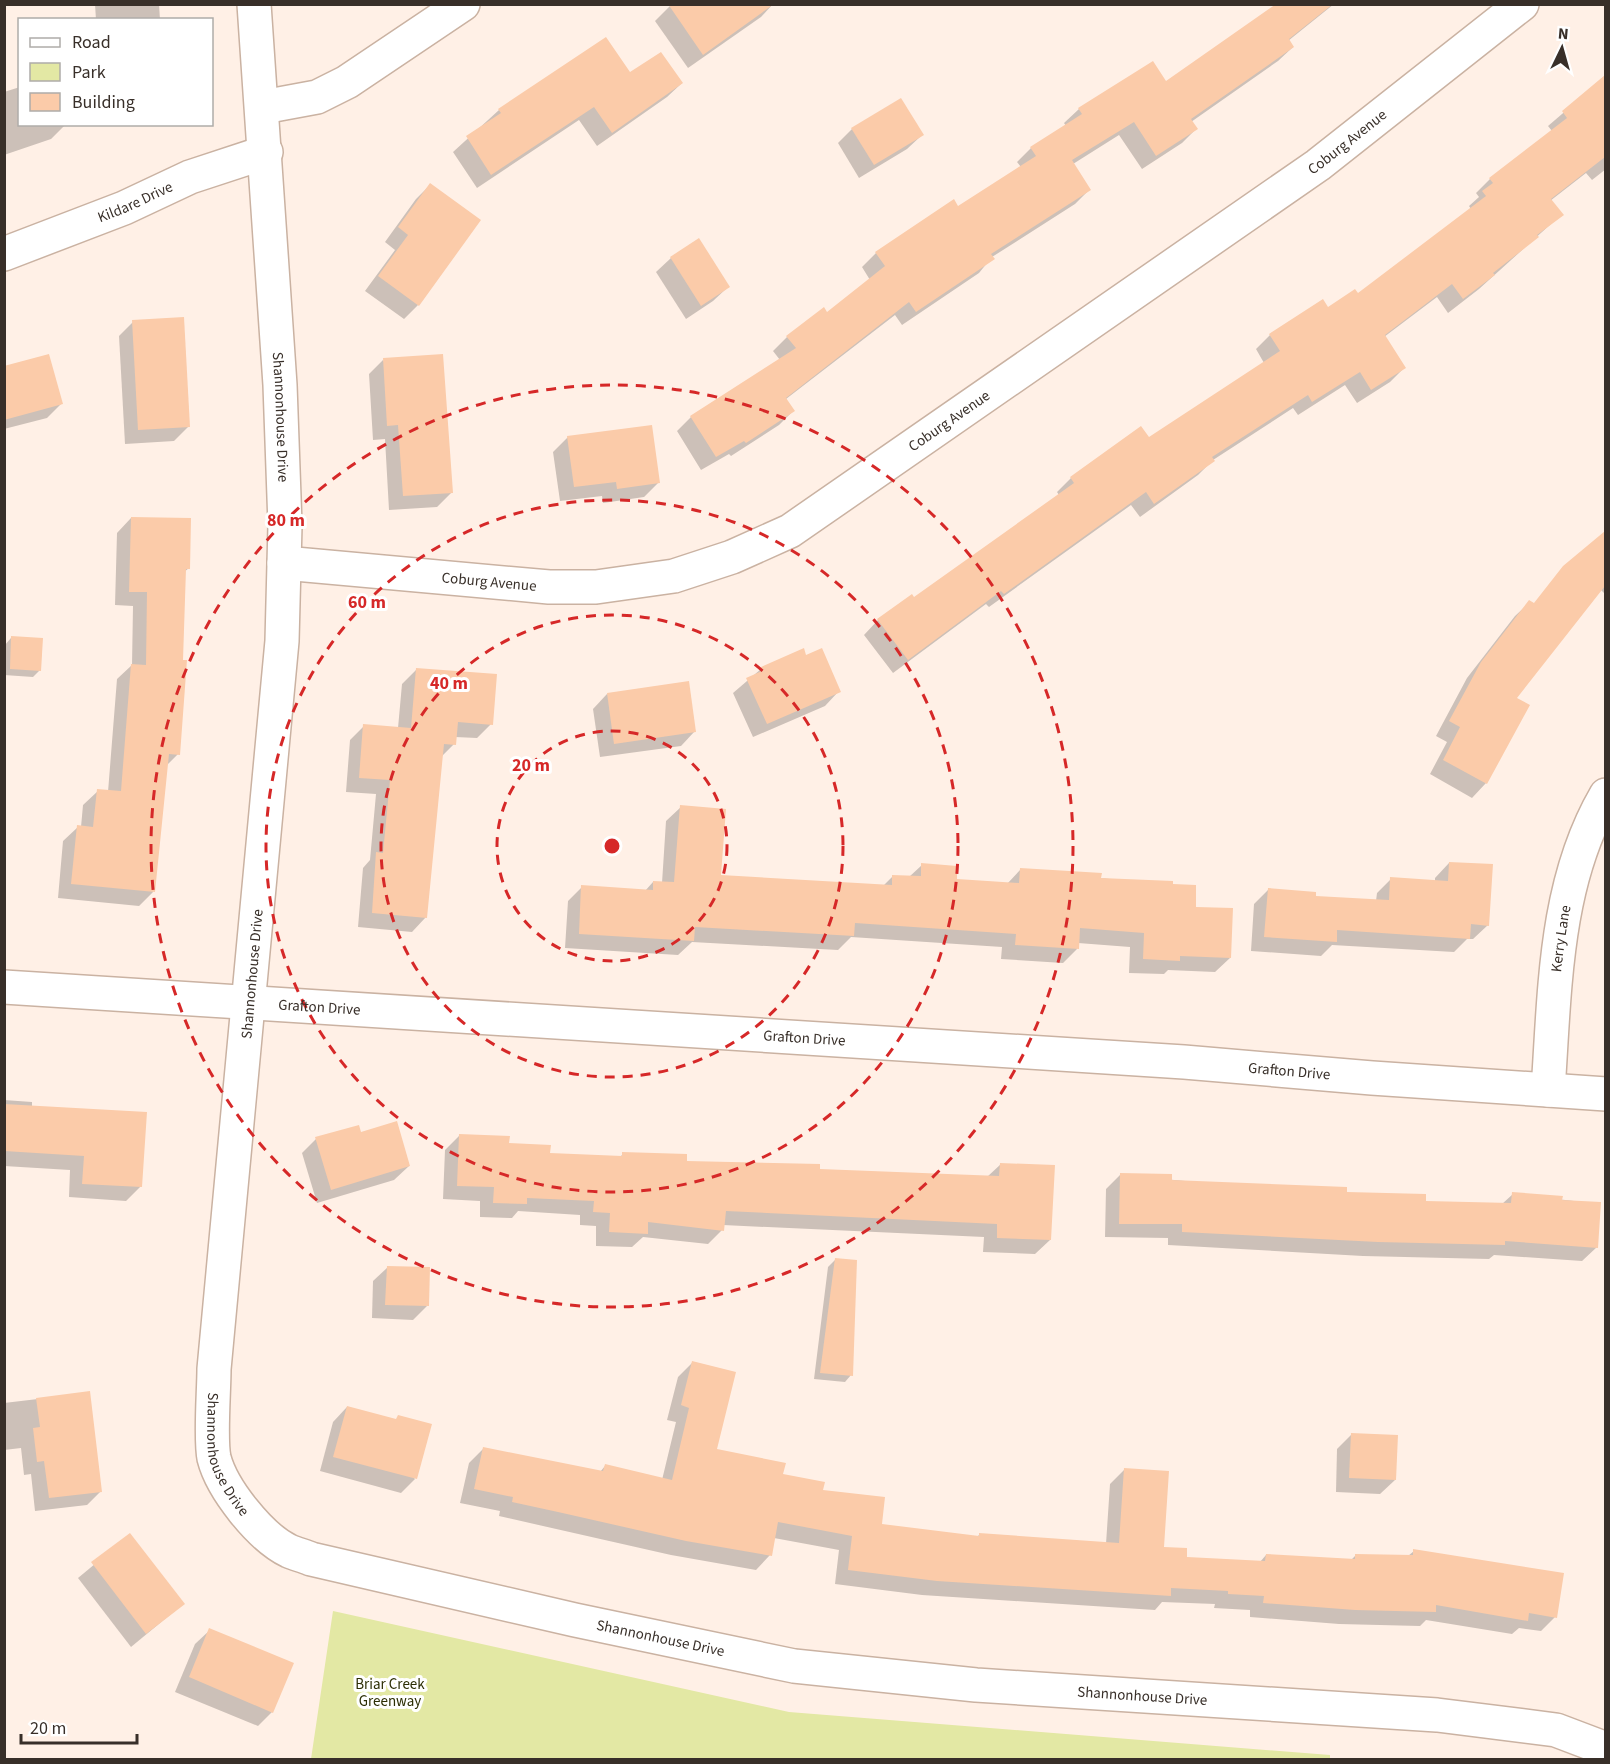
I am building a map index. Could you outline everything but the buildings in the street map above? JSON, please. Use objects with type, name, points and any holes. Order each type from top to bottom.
[{"type":"street","name":"Shannonhouse Drive","points":[[254,4],[266,152],[280,385],[284,563],[282,642],[214,1369],[214,1457],[224,1481],[245,1512],[271,1539],[288,1551],[311,1559],[574,1620],[794,1666],[976,1685],[1437,1715],[1556,1730],[1605,1749]]},
{"type":"street","points":[[262,107],[317,97],[347,82],[463,4]]},
{"type":"street","name":"Coburg Avenue","points":[[284,563],[549,587],[596,587],[674,576],[732,557],[790,531],[1318,165],[1522,4]]},
{"type":"street","name":"Kildare Drive","points":[[4,254],[124,208],[190,177],[266,152]]},
{"type":"street","name":"Kerry Lane","points":[[1548,1090],[1559,938],[1576,866],[1605,795]]},
{"type":"street","name":"Grafton Drive","points":[[4,987],[1184,1062],[1605,1094]]},
{"type":"green space","name":"Briar Creek Greenway","points":[[333,1611],[789,1712],[1330,1755],[1330,1759],[311,1759]]}]
